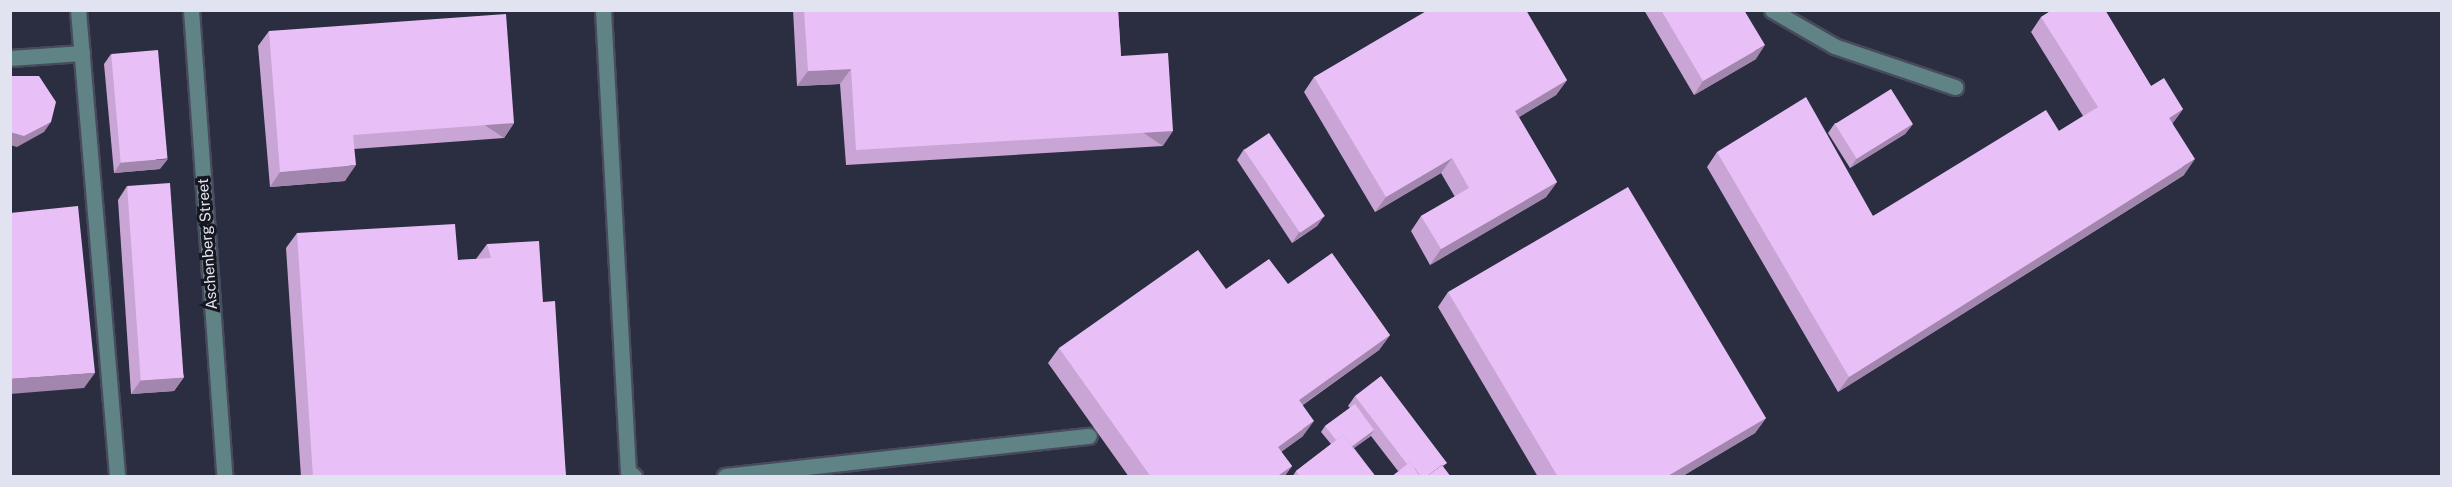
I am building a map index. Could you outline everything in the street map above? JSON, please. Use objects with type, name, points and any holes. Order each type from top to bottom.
[{"type":"street","points":[[78,10],[117,477]]},
{"type":"street","name":"Aschenberg Street","points":[[191,10],[224,477]]},
{"type":"street","points":[[603,10],[628,471],[634,477]]},
{"type":"street","points":[[1772,10],[1834,46],[1955,87]]},
{"type":"street","points":[[10,58],[82,53]]},
{"type":"street","points":[[724,477],[1089,436]]},
{"type":"building","points":[[804,10],[1118,10],[1121,56],[1168,53],[1173,131],[856,150],[851,69],[808,71]]},
{"type":"building","points":[[1428,10],[1526,10],[1567,80],[1515,111],[1557,182],[1441,249],[1421,216],[1469,188],[1452,158],[1386,197],[1314,77]]},
{"type":"building","points":[[1661,10],[1744,10],[1765,45],[1703,81]]},
{"type":"building","points":[[2052,10],[2105,10],[2151,86],[2164,78],[2183,109],[2169,118],[2195,159],[1849,377],[1717,152],[1806,97],[1873,216],[2046,110],[2059,131],[2098,107],[2041,17]]},
{"type":"building","points":[[506,14],[514,123],[353,135],[356,165],[280,172],[269,31]]},
{"type":"building","points":[[158,50],[167,159],[121,163],[111,54]]},
{"type":"building","points":[[10,76],[39,76],[56,102],[51,122],[24,136],[10,132]]},
{"type":"building","points":[[1891,89],[1913,124],[1857,159],[1835,124]]},
{"type":"building","points":[[1269,133],[1325,216],[1300,233],[1244,150]]},
{"type":"building","points":[[170,183],[184,378],[141,381],[127,186]]},
{"type":"building","points":[[1628,187],[1766,418],[1666,477],[1558,477],[1448,292]]},
{"type":"building","points":[[78,206],[95,373],[10,379],[10,213]]},
{"type":"building","points":[[455,224],[458,260],[491,258],[487,244],[539,241],[543,302],[555,301],[566,477],[313,477],[297,233]]},
{"type":"building","points":[[1198,250],[1226,289],[1269,259],[1288,284],[1332,253],[1390,335],[1299,400],[1314,421],[1278,447],[1292,466],[1276,477],[1151,477],[1059,348]]},
{"type":"building","points":[[1381,376],[1447,463],[1426,477],[1421,477],[1410,462],[1407,464],[1355,396]]},
{"type":"building","points":[[1355,404],[1374,430],[1352,446],[1343,435],[1336,440],[1325,426]]},
{"type":"building","points":[[1343,435],[1376,477],[1300,477],[1296,471]]},
{"type":"building","points":[[1410,462],[1421,477],[1391,477]]},
{"type":"building","points":[[1442,465],[1451,477],[1426,477]]}]
